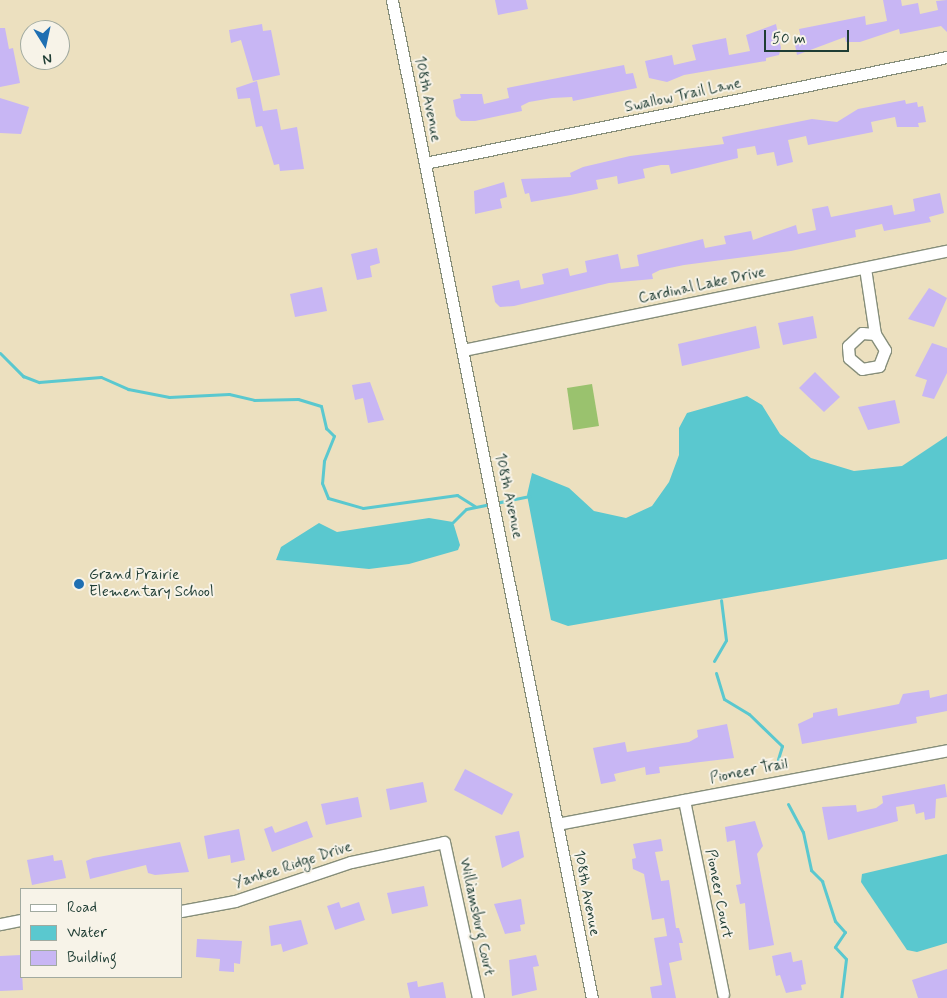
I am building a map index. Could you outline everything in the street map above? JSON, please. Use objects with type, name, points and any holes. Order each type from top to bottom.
[{"type":"street","name":"108th Avenue","points":[[392,0],[499,526],[592,998]]},
{"type":"street","name":"Swallow Trail Lane","points":[[425,163],[947,58]]},
{"type":"street","name":"Cardinal Lake Drive","points":[[463,350],[947,251]]},
{"type":"street","points":[[865,268],[875,334]]},
{"type":"street","name":"Pioneer Trail","points":[[557,824],[947,750]]},
{"type":"street","name":"Pioneer Court","points":[[684,800],[723,994]]},
{"type":"street","name":"Yankee Ridge Drive","points":[[182,911],[262,894],[350,862],[444,842]]},
{"type":"street","name":"Williamsburg Court","points":[[444,842],[478,998]]},
{"type":"street","points":[[0,924],[20,920]]},
{"type":"green space","points":[[592,384],[599,426],[573,430],[567,388]]},
{"type":"water","points":[[747,396],[762,405],[780,434],[811,458],[854,471],[902,466],[947,436],[947,559],[568,626],[551,620],[527,495],[532,473],[569,488],[594,511],[626,518],[652,506],[669,482],[679,455],[679,428],[687,413]]},
{"type":"water","points":[[429,518],[453,522],[460,545],[458,550],[409,564],[369,569],[276,560],[281,547],[319,523],[337,532]]},
{"type":"water","points":[[947,854],[947,943],[917,952],[907,950],[861,882],[862,874]]},
{"type":"building","points":[[495,0],[526,0],[528,9],[498,15]]},
{"type":"building","points":[[883,0],[901,0],[902,6],[918,3],[920,14],[938,10],[936,1],[947,0],[947,32],[941,26],[900,34],[899,29],[860,42],[846,42],[845,37],[797,55],[794,40],[801,38],[799,29],[865,16],[866,25],[887,21]]},
{"type":"building","points":[[262,24],[263,31],[271,30],[280,75],[253,81],[241,40],[231,43],[229,30]]},
{"type":"building","points":[[776,24],[781,48],[779,55],[766,58],[766,61],[684,75],[667,82],[649,78],[645,61],[672,55],[674,65],[696,60],[692,45],[726,38],[729,55],[750,51],[746,35]]},
{"type":"building","points":[[0,28],[5,28],[9,49],[13,48],[20,83],[0,87]]},
{"type":"building","points":[[624,65],[626,74],[633,73],[637,88],[573,101],[572,97],[529,102],[521,106],[522,111],[475,121],[461,121],[456,116],[453,100],[461,98],[460,94],[482,94],[484,104],[509,98],[507,88]]},
{"type":"building","points":[[257,81],[263,111],[277,109],[281,130],[297,127],[304,169],[280,171],[279,164],[274,165],[262,126],[256,127],[250,98],[238,99],[236,88]]},
{"type":"building","points":[[0,98],[29,107],[21,134],[0,133]]},
{"type":"building","points":[[905,100],[906,104],[917,102],[918,107],[923,106],[926,122],[918,123],[919,127],[897,127],[895,117],[871,122],[873,132],[808,145],[806,136],[788,140],[793,162],[777,166],[774,152],[757,155],[755,146],[737,149],[738,158],[671,174],[669,165],[661,165],[643,169],[645,178],[618,184],[617,176],[596,180],[598,189],[531,202],[529,193],[525,194],[521,179],[571,177],[570,173],[583,167],[630,156],[724,144],[722,137],[812,119],[837,122],[858,109]]},
{"type":"building","points":[[504,182],[507,197],[500,199],[502,208],[475,214],[474,191]]},
{"type":"building","points":[[940,193],[944,213],[929,217],[931,222],[884,231],[882,224],[855,230],[856,237],[791,251],[684,265],[660,270],[652,274],[653,279],[609,283],[514,306],[500,307],[495,302],[492,286],[519,280],[521,289],[544,284],[542,274],[568,268],[570,276],[587,272],[585,261],[618,254],[621,269],[639,266],[637,255],[703,239],[705,248],[726,244],[724,236],[751,231],[753,240],[796,225],[798,234],[816,230],[812,209],[828,206],[831,217],[892,205],[894,215],[915,211],[913,199]]},
{"type":"building","points":[[377,248],[380,263],[370,266],[372,277],[357,280],[351,254]]},
{"type":"building","points":[[322,287],[327,311],[295,317],[290,294]]},
{"type":"building","points":[[929,288],[947,298],[934,327],[908,319]]},
{"type":"building","points":[[813,316],[817,338],[783,345],[778,323]]},
{"type":"building","points":[[756,326],[760,348],[682,366],[678,344]]},
{"type":"building","points":[[932,343],[947,348],[947,373],[934,399],[922,396],[927,380],[915,376]]},
{"type":"building","points":[[815,372],[840,397],[824,412],[799,388]]},
{"type":"building","points":[[370,382],[384,420],[368,423],[363,398],[355,400],[352,385]]},
{"type":"building","points":[[895,400],[900,423],[868,430],[858,407]]},
{"type":"building","points":[[929,690],[930,698],[947,694],[947,711],[916,717],[917,723],[802,744],[798,724],[813,717],[813,713],[837,708],[838,716],[899,704],[903,694]]},
{"type":"building","points":[[727,724],[734,758],[659,767],[660,773],[646,775],[645,767],[614,774],[616,781],[601,784],[593,748],[625,742],[627,752],[689,742],[698,737],[697,730]]},
{"type":"building","points":[[465,769],[513,794],[502,815],[454,790]]},
{"type":"building","points":[[423,782],[427,802],[390,810],[386,789]]},
{"type":"building","points":[[945,784],[947,797],[936,799],[935,818],[925,820],[924,812],[916,814],[914,804],[896,807],[898,821],[828,840],[822,807],[856,805],[857,812],[876,808],[883,803],[882,796]]},
{"type":"building","points":[[358,797],[362,817],[326,825],[321,804]]},
{"type":"building","points":[[307,821],[313,837],[272,852],[264,829],[272,826],[275,833]]},
{"type":"building","points":[[755,821],[763,846],[757,854],[774,945],[749,950],[745,903],[740,904],[736,885],[741,884],[735,840],[727,842],[725,827]]},
{"type":"building","points":[[239,829],[245,860],[231,863],[230,855],[208,859],[204,836]]},
{"type":"building","points":[[519,831],[524,857],[502,868],[495,836]]},
{"type":"building","points":[[661,839],[663,851],[655,852],[661,881],[669,880],[676,928],[679,928],[683,943],[679,943],[682,960],[669,963],[676,998],[652,998],[650,987],[662,985],[654,938],[667,936],[664,918],[652,920],[644,874],[633,869],[632,859],[636,858],[633,844]]},
{"type":"building","points":[[180,842],[189,872],[155,875],[148,873],[146,865],[90,879],[86,861],[93,858]]},
{"type":"building","points":[[53,855],[54,861],[62,860],[66,878],[32,885],[27,860]]},
{"type":"building","points":[[424,886],[428,906],[392,914],[387,893]]},
{"type":"building","points":[[521,899],[525,924],[520,925],[521,931],[505,934],[494,904]]},
{"type":"building","points":[[339,902],[341,908],[359,902],[365,920],[335,930],[327,906]]},
{"type":"building","points":[[301,920],[308,944],[283,952],[281,944],[271,946],[269,926]]},
{"type":"building","points":[[197,939],[242,941],[240,964],[234,963],[234,972],[219,971],[220,959],[196,957]]},
{"type":"building","points":[[791,952],[793,962],[802,960],[806,984],[801,985],[802,990],[786,993],[780,975],[776,976],[772,956]]},
{"type":"building","points":[[20,955],[20,978],[22,978],[23,990],[0,991],[0,956]]},
{"type":"building","points":[[536,955],[539,966],[533,967],[537,990],[512,996],[509,960]]},
{"type":"building","points":[[947,969],[947,998],[918,998],[912,980]]},
{"type":"building","points":[[417,981],[418,987],[443,982],[446,998],[410,998],[407,983]]},
{"type":"waterway","points":[[0,353],[23,376],[39,382],[101,377],[128,389],[169,397],[229,394],[254,400],[298,399],[321,406],[326,428],[334,436],[324,461],[322,483],[328,498],[363,508],[457,495],[476,507]]},
{"type":"waterway","points":[[453,522],[466,509],[530,496]]},
{"type":"waterway","points":[[714,661],[726,640],[721,600]]},
{"type":"waterway","points":[[716,673],[724,699],[749,714],[782,746],[778,759]]},
{"type":"waterway","points":[[788,804],[803,832],[811,870],[822,881],[835,921],[845,932],[835,947],[846,959],[841,998]]},
{"type":"place","name":"Grand Prairie Elementary School","points":[[79,584]]}]
